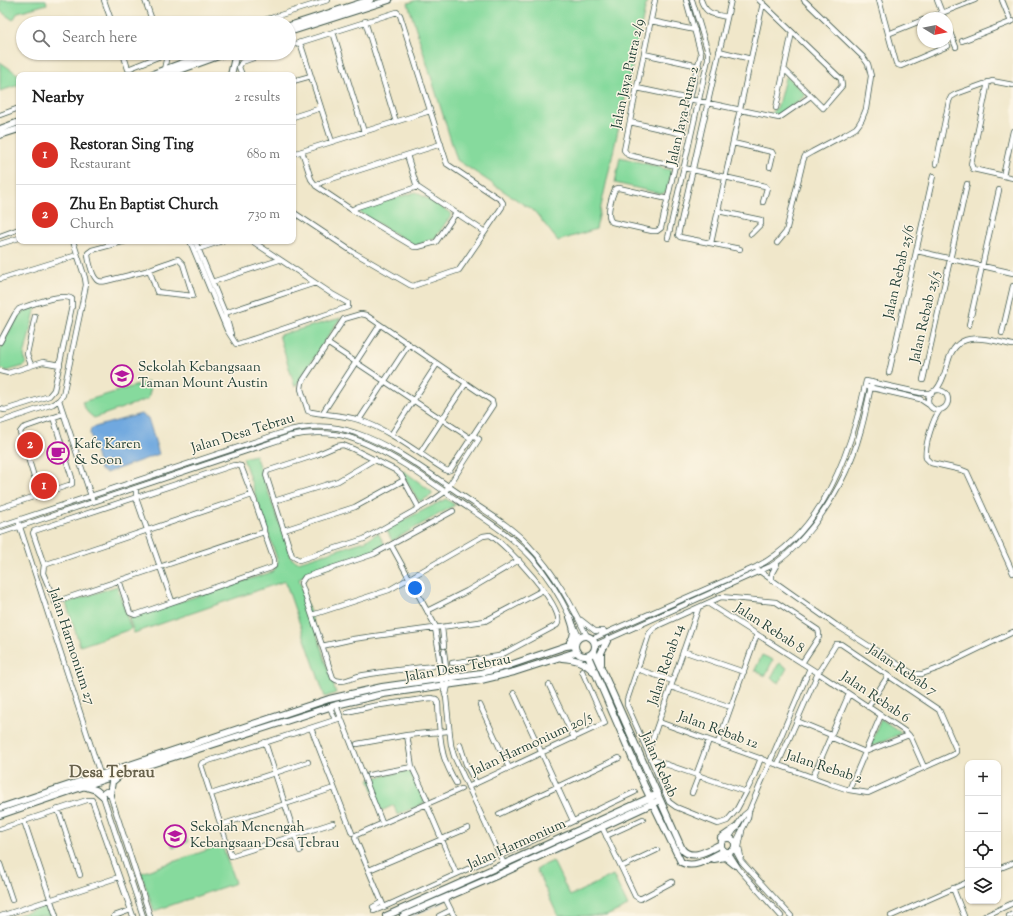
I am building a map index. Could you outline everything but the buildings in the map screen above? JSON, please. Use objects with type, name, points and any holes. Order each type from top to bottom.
[{"type":"main road","points":[[296,24],[370,0]]},
{"type":"main road","points":[[296,30],[389,0]]},
{"type":"main road","points":[[165,72],[193,60]]},
{"type":"main road","points":[[165,72],[204,60]]},
{"type":"main road","points":[[232,72],[234,60]]},
{"type":"main road","points":[[0,129],[16,125]]},
{"type":"main road","points":[[0,135],[16,126]]},
{"type":"main road","points":[[566,646],[572,641],[574,635],[570,617]]},
{"type":"main road","points":[[580,637],[592,643],[588,656],[582,656],[576,652],[574,645],[576,640],[580,637]]},
{"type":"main road","points":[[599,672],[601,653],[608,640]]},
{"type":"main road","name":"Jalan Rebab","points":[[592,643],[599,672],[644,785],[681,862],[693,864],[730,849]]},
{"type":"main road","name":"Jalan Desa Tebrau","points":[[0,815],[120,774],[336,705],[445,682],[496,669],[566,646],[574,645]]},
{"type":"main road","name":"Jalan Desa Tebrau","points":[[0,808],[329,699],[382,687],[445,682],[500,675],[576,652]]},
{"type":"main road","points":[[588,656],[599,672]]},
{"type":"main road","points":[[559,658],[574,659],[599,672]]},
{"type":"main road","name":"Jalan Rebab","points":[[599,672],[685,852],[693,855],[721,844],[725,839],[729,838]]},
{"type":"main road","points":[[110,794],[112,782],[120,774]]},
{"type":"main road","points":[[644,785],[645,791],[641,805],[658,814]]},
{"type":"main road","points":[[84,787],[96,790],[103,796]]},
{"type":"main road","name":"Jalan Harmonium","points":[[386,916],[659,797]]},
{"type":"main road","name":"Jalan Harmonium","points":[[403,916],[505,872],[602,827],[641,805]]},
{"type":"main road","points":[[708,850],[722,837],[739,828]]},
{"type":"main road","points":[[721,844],[721,848],[730,849],[733,840],[729,838]]},
{"type":"main road","points":[[708,859],[725,857],[736,865]]},
{"type":"street","points":[[104,0],[110,16]]},
{"type":"street","points":[[145,0],[151,16]]},
{"type":"street","points":[[277,16],[328,0]]},
{"type":"street","name":"Jalan Jaya Putra 2/9","points":[[655,0],[624,150],[628,155],[676,166]]},
{"type":"street","points":[[668,199],[619,188],[615,189],[609,220],[656,232],[661,228],[676,166],[701,54],[686,0]]},
{"type":"street","name":"Jalan Jaya Putra 2","points":[[668,238],[708,55],[692,0]]},
{"type":"street","points":[[701,0],[704,8],[708,12],[727,17]]},
{"type":"street","points":[[731,0],[678,233],[680,237],[740,249]]},
{"type":"street","points":[[777,243],[786,232],[803,161],[806,156],[812,152],[856,128],[865,113],[871,80],[871,71],[863,57],[804,0]]},
{"type":"street","points":[[880,0],[896,63],[898,65],[901,66],[943,48]]},
{"type":"street","points":[[937,0],[942,12]]},
{"type":"street","points":[[945,12],[975,0]]},
{"type":"street","points":[[962,42],[1012,22],[1002,0]]},
{"type":"street","points":[[761,2],[841,79],[842,86],[823,108],[784,69]]},
{"type":"street","points":[[711,243],[751,58],[761,2]]},
{"type":"street","points":[[296,43],[396,12],[400,15],[448,165],[501,200],[503,203],[502,207],[459,270],[413,286],[353,252],[296,214]]},
{"type":"street","points":[[365,21],[396,122]]},
{"type":"street","points":[[651,21],[694,30]]},
{"type":"street","points":[[888,34],[917,22]]},
{"type":"street","points":[[333,32],[364,132]]},
{"type":"street","points":[[776,108],[792,32]]},
{"type":"street","points":[[953,39],[956,46]]},
{"type":"street","points":[[300,42],[332,142]]},
{"type":"street","points":[[719,51],[751,58]]},
{"type":"street","points":[[644,54],[698,66]]},
{"type":"street","points":[[125,60],[128,69],[150,60]]},
{"type":"street","points":[[165,72],[166,60]]},
{"type":"street","points":[[241,72],[239,67],[240,64],[248,60]]},
{"type":"street","points":[[296,80],[311,76]]},
{"type":"street","points":[[936,164],[949,102],[953,95],[992,81],[1013,84]]},
{"type":"street","points":[[988,82],[971,164],[973,169],[1013,178]]},
{"type":"street","points":[[637,88],[779,118],[811,96]]},
{"type":"street","points":[[296,116],[321,108]]},
{"type":"street","points":[[0,115],[16,109]]},
{"type":"street","points":[[296,153],[430,111]]},
{"type":"street","points":[[630,122],[683,134]]},
{"type":"street","points":[[1003,176],[1013,131]]},
{"type":"street","points":[[316,186],[322,182],[441,144]]},
{"type":"street","points":[[733,144],[772,152],[773,154],[770,167]]},
{"type":"street","points":[[302,152],[311,179],[316,186],[352,210],[414,247],[436,242],[456,213]]},
{"type":"street","points":[[407,155],[417,187],[485,232]]},
{"type":"street","points":[[684,168],[765,186],[767,188],[763,202]]},
{"type":"street","name":"Jalan Rebab 25/6","points":[[889,373],[933,176]]},
{"type":"street","name":"Jalan Rebab 25/5","points":[[923,380],[967,184]]},
{"type":"street","points":[[352,210],[417,187]]},
{"type":"street","points":[[969,325],[999,190]]},
{"type":"street","points":[[718,211],[761,220],[761,224],[752,234]]},
{"type":"street","points":[[0,236],[16,230]]},
{"type":"street","points":[[0,244],[16,239]]},
{"type":"street","points":[[0,422],[53,404],[59,400],[64,392],[85,289],[85,278],[74,244]]},
{"type":"street","points":[[115,244],[92,250],[88,253],[91,269],[96,279],[100,282],[149,269],[178,259],[181,261],[193,296],[159,292],[156,290],[149,269]]},
{"type":"street","points":[[191,244],[227,330],[233,340],[238,344],[349,306],[348,303],[256,244]]},
{"type":"street","points":[[196,244],[225,313],[233,340]]},
{"type":"street","points":[[198,249],[213,244]]},
{"type":"street","points":[[917,251],[1013,273]]},
{"type":"street","points":[[0,279],[77,256]]},
{"type":"street","points":[[212,282],[279,260]]},
{"type":"street","points":[[225,313],[315,283]]},
{"type":"street","points":[[1002,334],[1013,286]]},
{"type":"street","points":[[0,342],[19,309],[64,296],[70,298],[72,304],[54,390],[49,396],[5,410],[0,409]]},
{"type":"street","points":[[363,314],[380,325],[492,401],[493,405],[448,471],[376,427],[359,420],[308,411],[300,389],[302,382],[344,319],[363,314]]},
{"type":"street","points":[[31,366],[27,354],[35,316]]},
{"type":"street","points":[[322,414],[380,325]]},
{"type":"street","points":[[932,427],[933,415],[929,397],[941,384],[951,353],[956,346],[967,339],[976,338],[1013,345]]},
{"type":"street","points":[[327,343],[470,438],[479,439],[445,492],[419,508],[364,538],[297,560],[292,556],[266,475],[267,471],[343,445],[353,448],[395,470],[404,480],[419,508]]},
{"type":"street","points":[[359,420],[409,344]]},
{"type":"street","points":[[0,371],[7,374],[43,362],[60,365]]},
{"type":"street","points":[[391,435],[437,364]]},
{"type":"street","points":[[944,375],[944,392],[948,398],[948,402],[946,406],[936,415],[925,453],[927,460],[931,463],[967,472],[1013,573]]},
{"type":"street","points":[[420,453],[466,383]]},
{"type":"street","points":[[592,643],[608,640],[758,569],[797,535],[826,495],[848,450],[866,383],[921,394],[944,392]]},
{"type":"street","points":[[871,385],[881,390],[920,399],[936,410],[940,410]]},
{"type":"street","points":[[772,580],[772,573],[778,562],[802,539],[832,499],[854,451],[860,433],[871,385]]},
{"type":"street","points":[[867,402],[874,392],[881,390]]},
{"type":"street","points":[[59,400],[93,502]]},
{"type":"street","points":[[40,496],[20,432],[23,428],[63,414]]},
{"type":"street","points":[[0,508],[70,486],[73,482],[53,417]]},
{"type":"street","name":"Jalan Desa Tebrau","points":[[0,526],[299,428],[325,427],[348,430],[364,436],[396,452],[492,516],[530,546],[548,567],[569,600],[592,643]]},
{"type":"street","name":"Jalan Desa Tebrau","points":[[0,533],[301,434],[346,436],[362,442],[393,458],[445,492],[520,547],[543,572],[570,617],[580,637]]},
{"type":"street","points":[[265,438],[267,444]]},
{"type":"street","points":[[470,438],[474,446]]},
{"type":"street","points":[[274,501],[338,481],[375,459]]},
{"type":"street","points":[[119,580],[132,615],[272,568],[274,566],[274,560],[254,499],[241,466],[238,465],[34,532],[34,538],[44,565],[44,573],[55,602],[119,580],[264,532]]},
{"type":"street","points":[[284,530],[346,510],[404,480]]},
{"type":"street","points":[[136,488],[136,498],[172,602]]},
{"type":"street","points":[[128,491],[136,498]]},
{"type":"street","points":[[44,565],[252,496]]},
{"type":"street","points":[[433,666],[379,673],[341,681],[335,680],[333,678],[301,583],[303,578],[374,554],[454,511]]},
{"type":"street","name":"Jalan Harmonium 27","points":[[18,520],[100,774]]},
{"type":"street","points":[[312,615],[389,590],[484,536],[490,535],[506,547],[529,571],[543,590],[559,619],[559,622],[557,625],[499,656],[452,663]]},
{"type":"street","points":[[391,545],[436,628],[438,649],[445,682]]},
{"type":"street","points":[[427,611],[467,591],[519,560]]},
{"type":"street","points":[[577,616],[595,631],[601,632],[610,630],[778,562]]},
{"type":"street","points":[[758,569],[836,625],[913,674],[922,674],[939,668],[1013,632]]},
{"type":"street","points":[[322,646],[353,639],[489,620],[543,590]]},
{"type":"street","points":[[761,758],[754,776],[737,809],[727,821],[718,824],[676,807],[669,802],[626,700],[649,634],[652,629],[709,604],[721,597],[776,602],[818,630],[819,637],[802,663]]},
{"type":"street","name":"Jalan Rebab 8","points":[[709,604],[818,673]]},
{"type":"street","name":"Jalan Rebab 14","points":[[648,752],[698,609]]},
{"type":"street","points":[[442,627],[445,656],[446,697],[451,745],[454,756],[504,864]]},
{"type":"street","points":[[592,643],[610,630]]},
{"type":"street","points":[[718,743],[757,634]]},
{"type":"street","name":"Jalan Rebab 7","points":[[818,673],[836,644],[841,644],[939,710],[956,749]]},
{"type":"street","points":[[683,651],[744,672]]},
{"type":"street","points":[[440,660],[445,656]]},
{"type":"street","points":[[637,668],[673,681]]},
{"type":"street","name":"Jalan Rebab","points":[[730,849],[744,815],[749,811],[810,668]]},
{"type":"street","name":"Jalan Harmonium 20/5","points":[[468,787],[605,723],[582,671]]},
{"type":"street","points":[[778,764],[818,673]]},
{"type":"street","name":"Jalan Rebab 6","points":[[818,673],[909,735],[924,768]]},
{"type":"street","points":[[868,707],[888,676]]},
{"type":"street","points":[[549,685],[574,738]]},
{"type":"street","points":[[671,687],[731,707]]},
{"type":"street","points":[[514,694],[573,821]]},
{"type":"street","points":[[814,777],[849,694]]},
{"type":"street","points":[[347,712],[403,701],[431,698],[436,699],[438,703],[440,732],[445,760],[456,783]]},
{"type":"street","points":[[336,705],[381,820]]},
{"type":"street","points":[[480,705],[509,768]]},
{"type":"street","points":[[330,707],[335,720]]},
{"type":"street","points":[[849,790],[881,715]]},
{"type":"street","points":[[333,823],[231,856],[202,763],[341,718]]},
{"type":"street","points":[[797,720],[865,752],[909,735]]},
{"type":"street","name":"Jalan Rebab 12","points":[[659,722],[770,762]]},
{"type":"street","points":[[311,728],[352,833]]},
{"type":"street","points":[[357,744],[407,735],[449,731]]},
{"type":"street","points":[[407,735],[412,767],[456,874]]},
{"type":"street","points":[[692,793],[709,740]]},
{"type":"street","points":[[265,742],[300,851]]},
{"type":"street","points":[[460,745],[466,764],[476,784]]},
{"type":"street","name":"Jalan Rebab 2","points":[[770,762],[849,790],[868,792],[954,754],[956,749]]},
{"type":"street","points":[[499,814],[619,758]]},
{"type":"street","points":[[651,759],[746,792]]},
{"type":"street","points":[[211,794],[308,762]]},
{"type":"street","points":[[369,775],[412,767]]},
{"type":"street","points":[[221,825],[334,788]]},
{"type":"street","points":[[383,905],[356,835],[427,802],[461,789]]},
{"type":"street","points":[[143,916],[103,796],[104,791],[110,794],[150,916]]},
{"type":"street","points":[[500,856],[635,792]]},
{"type":"street","points":[[0,828],[87,800],[92,800],[119,877],[122,881],[133,916]]},
{"type":"street","points":[[58,810],[80,875]]},
{"type":"street","points":[[606,836],[643,819]]},
{"type":"street","points":[[24,820],[56,916]]},
{"type":"street","points":[[602,827],[635,896],[640,899],[672,882]]},
{"type":"street","points":[[369,870],[468,828]]},
{"type":"street","points":[[739,828],[743,834],[739,847],[741,861]]},
{"type":"street","name":"Jalan Rebab","points":[[729,838],[739,828]]},
{"type":"street","points":[[730,849],[791,916]]},
{"type":"street","points":[[730,849],[736,865],[781,916]]},
{"type":"street","points":[[621,867],[657,850]]},
{"type":"street","points":[[373,911],[383,905],[492,858]]},
{"type":"street","points":[[1000,868],[1013,863]]},
{"type":"street","points":[[0,864],[12,900]]},
{"type":"street","points":[[1,916],[119,877]]},
{"type":"street","points":[[891,916],[965,883]]},
{"type":"street","points":[[953,888],[964,916]]},
{"type":"street","points":[[445,898],[454,916]]},
{"type":"street","points":[[985,916],[1013,903]]},
{"type":"street","points":[[114,916],[131,910]]},
{"type":"street","points":[[439,916],[451,910]]},
{"type":"street","points":[[1009,916],[1013,914]]},
{"type":"green space","points":[[0,0],[46,0],[47,4],[18,12],[13,20],[0,11]]},
{"type":"green space","points":[[417,0],[647,0],[596,229],[558,241],[535,212],[457,160],[408,3]]},
{"type":"green space","points":[[0,62],[16,73],[16,86],[0,91]]},
{"type":"green space","points":[[787,77],[805,94],[805,96],[779,115],[772,114],[774,109],[777,109],[785,78]]},
{"type":"green space","points":[[620,157],[670,170],[671,172],[667,191],[662,194],[615,183]]},
{"type":"green space","points":[[416,192],[452,214],[435,238],[415,246],[356,210]]},
{"type":"green space","points":[[36,307],[24,356],[26,362],[24,366],[7,371],[0,368],[0,350],[17,316],[23,311]]},
{"type":"green space","points":[[341,318],[336,324],[295,387],[279,335]]},
{"type":"green space","points":[[148,382],[151,387],[148,399],[94,418],[87,412],[82,402]]},
{"type":"green space","points":[[255,455],[292,559],[298,562],[365,541],[378,533],[385,545],[373,552],[304,575],[299,579],[336,693],[325,697],[285,581],[134,633],[129,618],[272,572],[275,569],[278,562],[243,458]]},
{"type":"green space","points":[[404,471],[432,492],[432,495],[421,501],[418,500],[402,473]]},
{"type":"green space","points":[[446,499],[455,505],[392,541],[386,529]]},
{"type":"green space","points":[[117,586],[131,629],[80,646],[66,603]]},
{"type":"green space","points":[[762,655],[773,660],[765,676],[755,670]]},
{"type":"green space","points":[[779,663],[787,668],[779,683],[771,678]]},
{"type":"green space","points":[[881,719],[902,733],[869,748]]},
{"type":"green space","points":[[406,771],[411,773],[425,803],[397,815],[394,805],[381,811],[369,779]]},
{"type":"green space","points":[[184,834],[188,842],[173,848],[170,839]]},
{"type":"green space","points":[[222,845],[235,883],[154,911],[141,873]]},
{"type":"green space","points":[[553,861],[570,896],[613,875],[628,906],[606,916],[558,916],[536,869]]},
{"type":"green space","points":[[49,905],[52,916],[15,916]]},
{"type":"water","points":[[141,414],[148,418],[159,454],[106,473],[100,470],[90,433],[91,429]]},
{"type":"waterway","points":[[554,853],[563,849]]},
{"type":"waterway","points":[[448,900],[456,896]]},
{"type":"waterway","points":[[412,916],[445,901]]},
{"type":"place","name":"Sekolah Kebangsaan Taman Mount Austin","points":[[122,376]]},
{"type":"place","name":"Zhu En Baptist Church","points":[[30,445]]},
{"type":"place","name":"Kafe Karen & Soon","points":[[58,453]]},
{"type":"place","name":"Restoran Sing Ting","points":[[44,486]]},
{"type":"place","name":"Sekolah Menengah Kebangsaan Desa Tebrau","points":[[175,836]]},
{"type":"district","name":"Desa Tebrau","points":[[112,773]]}]
